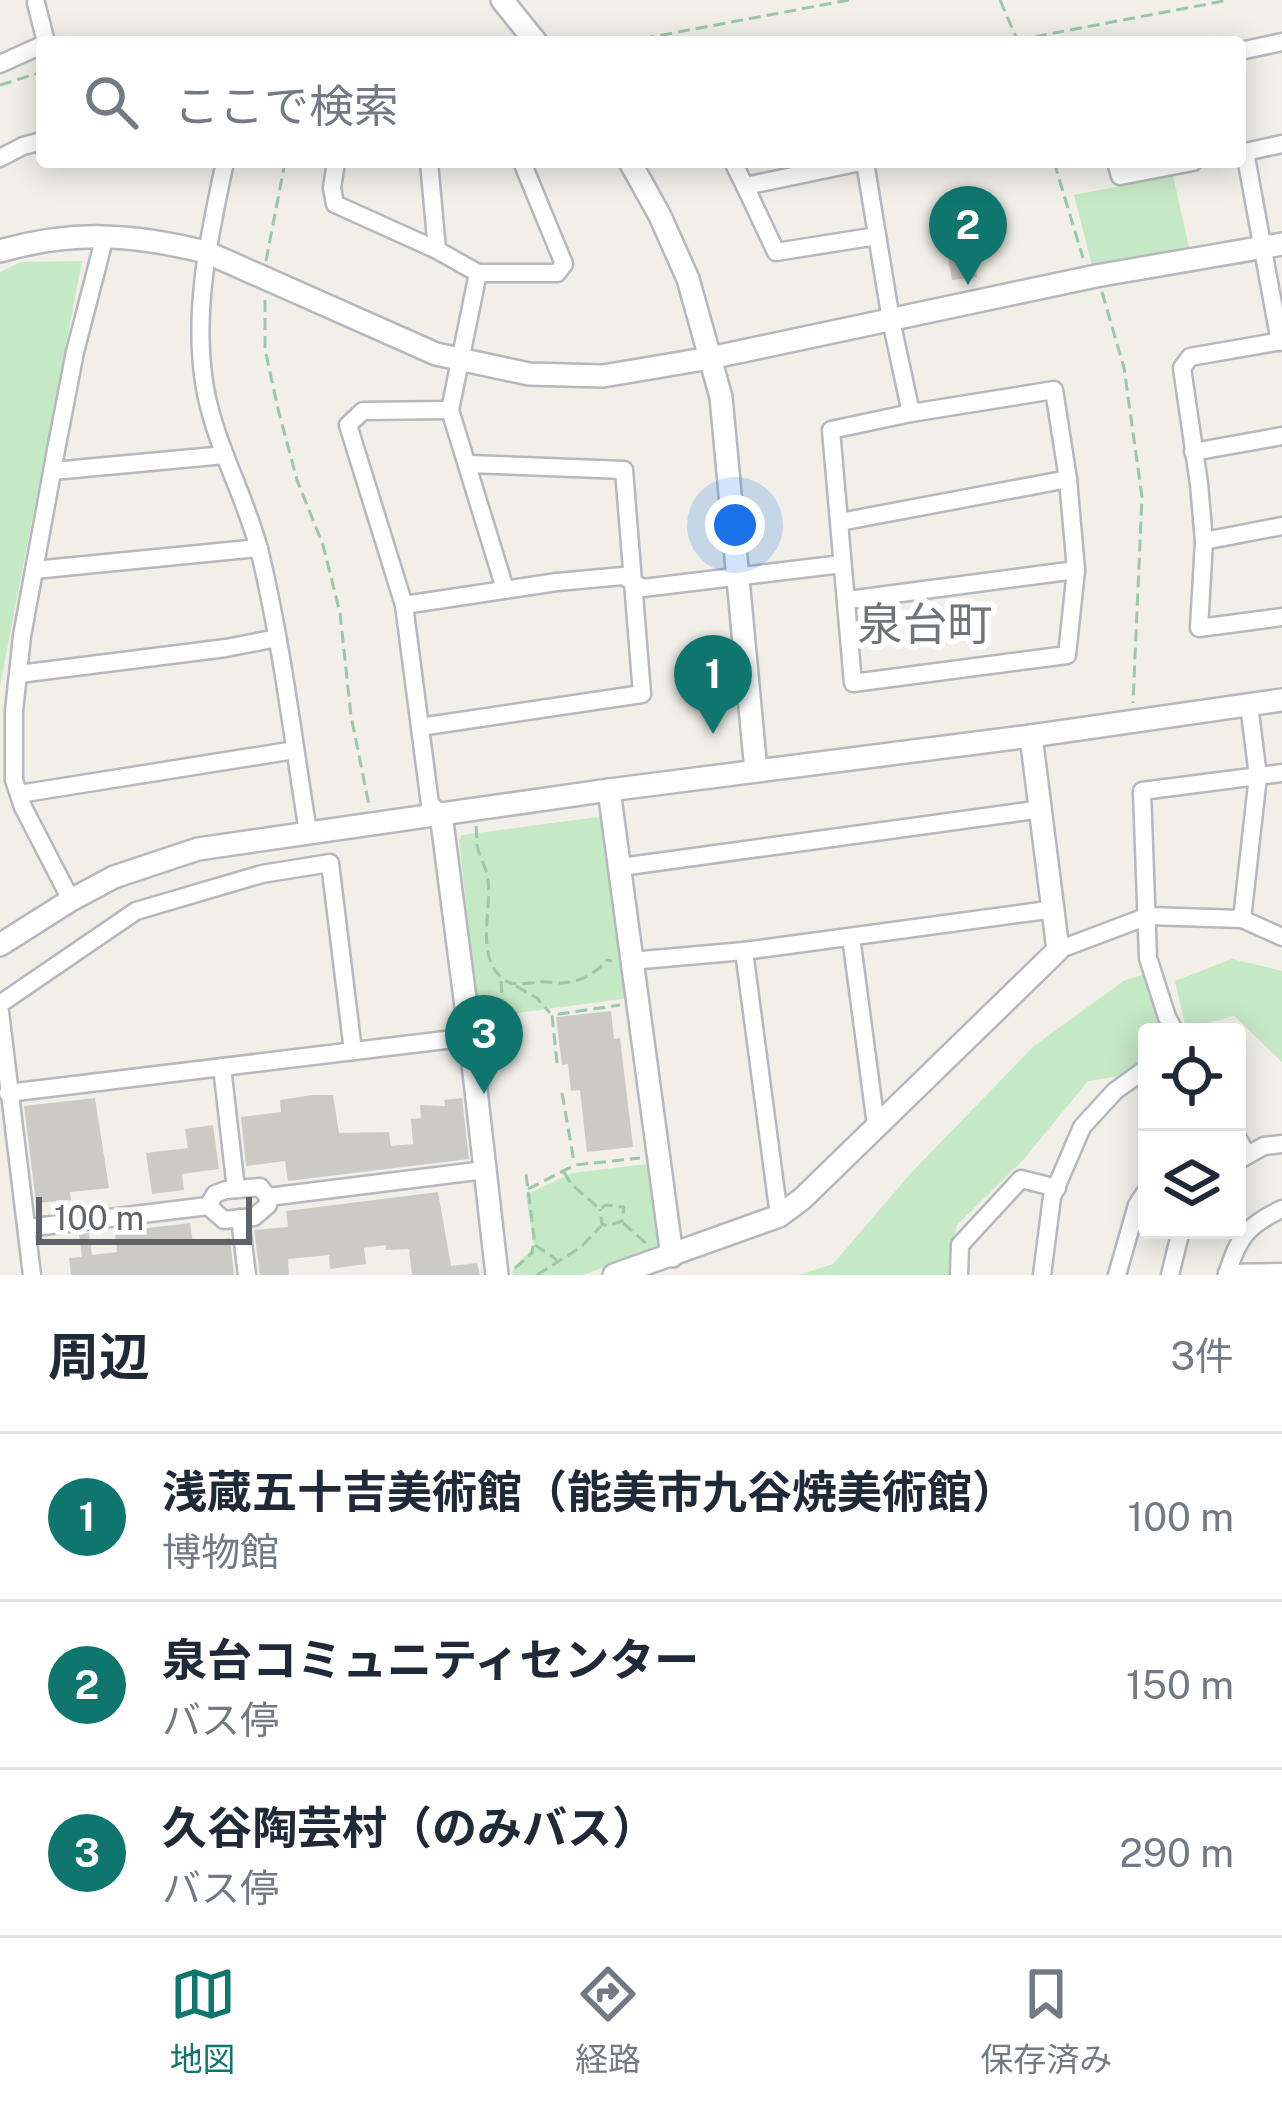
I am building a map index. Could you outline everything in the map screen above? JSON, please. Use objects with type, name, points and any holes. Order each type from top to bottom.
[{"type":"street","points":[[502,0],[531,36]]},
{"type":"street","points":[[41,1],[43,36]]},
{"type":"street","points":[[1246,50],[1282,42]]},
{"type":"street","points":[[0,64],[36,48]]},
{"type":"street","points":[[0,158],[36,143]]},
{"type":"street","points":[[1246,152],[1282,144]]},
{"type":"street","points":[[1246,165],[1273,246],[1281,342],[1190,358],[1182,368],[1204,541],[1199,628],[1282,617]]},
{"type":"street","points":[[224,168],[206,252],[201,332],[205,390],[259,548],[308,832]]},
{"type":"street","points":[[335,168],[335,204],[478,273],[557,273],[564,264],[524,168]]},
{"type":"street","points":[[430,168],[437,250]]},
{"type":"street","points":[[633,168],[688,279],[721,397],[756,771]]},
{"type":"street","points":[[736,168],[776,252],[877,236]]},
{"type":"street","points":[[745,186],[834,168]]},
{"type":"street","points":[[864,168],[911,413]]},
{"type":"street","points":[[1118,168],[1120,176],[1162,168]]},
{"type":"street","points":[[71,900],[11,789],[14,711],[22,637],[75,352],[105,236]]},
{"type":"street","points":[[0,250],[56,237],[166,242],[206,252],[410,344],[462,361],[529,374],[603,376],[710,358],[1096,276],[1273,246]]},
{"type":"street","points":[[478,273],[450,410],[506,590]]},
{"type":"street","points":[[1054,390],[1076,570],[1067,656],[853,683],[831,430],[911,413],[1054,390]]},
{"type":"street","points":[[450,410],[363,411],[349,425],[404,605],[430,804],[441,814],[497,1275]]},
{"type":"street","points":[[1193,452],[1282,436]]},
{"type":"street","points":[[53,471],[225,455]]},
{"type":"street","points":[[421,727],[642,694],[624,470],[468,464]]},
{"type":"street","points":[[840,522],[1068,479]]},
{"type":"street","points":[[1204,541],[1282,526]]},
{"type":"street","points":[[34,570],[259,548]]},
{"type":"street","points":[[404,605],[623,576],[643,587],[842,565]]},
{"type":"street","points":[[848,599],[1076,570]]},
{"type":"street","points":[[19,674],[226,649],[278,638]]},
{"type":"street","points":[[0,945],[114,877],[197,849],[1282,700]]},
{"type":"street","points":[[1242,919],[1258,776],[1249,705]]},
{"type":"street","points":[[1031,736],[1058,950]]},
{"type":"street","points":[[11,789],[295,750]]},
{"type":"street","points":[[1170,1023],[1148,958],[1142,791],[1282,773]]},
{"type":"street","points":[[609,790],[672,1256]]},
{"type":"street","points":[[621,867],[1042,809]]},
{"type":"street","points":[[32,1275],[0,1008],[136,911],[262,874],[330,863],[353,1051]]},
{"type":"street","points":[[631,961],[1055,910]]},
{"type":"street","points":[[614,1275],[779,1216],[1058,950],[1148,916],[1242,919],[1282,938]]},
{"type":"street","points":[[851,937],[876,1125]]},
{"type":"street","points":[[744,951],[779,1216]]},
{"type":"street","points":[[8,1093],[470,1037]]},
{"type":"street","points":[[222,1067],[236,1189]]},
{"type":"street","points":[[1042,1275],[1052,1197],[1082,1127],[1115,1090],[1138,1074]]},
{"type":"street","points":[[1246,1156],[1282,1144]]},
{"type":"street","points":[[268,1197],[485,1171]]},
{"type":"street","points":[[959,1275],[960,1245],[1021,1179],[1058,1189]]},
{"type":"street","points":[[27,1228],[208,1206],[224,1220],[240,1219],[254,1217],[268,1205],[268,1197],[260,1187],[236,1189],[215,1194],[208,1206]]},
{"type":"street","points":[[1117,1275],[1138,1203]]},
{"type":"street","points":[[1282,1209],[1262,1218],[1238,1240],[1227,1274],[1282,1272]]},
{"type":"street","points":[[240,1219],[247,1275]]},
{"type":"street","points":[[1170,1275],[1179,1239]]},
{"type":"path","points":[[657,36],[849,0]]},
{"type":"path","points":[[1000,0],[1015,36]]},
{"type":"path","points":[[1043,36],[1228,0]]},
{"type":"path","points":[[0,85],[36,74]]},
{"type":"path","points":[[284,168],[265,279],[266,349],[297,480],[323,545],[340,613],[351,716],[371,825]]},
{"type":"path","points":[[1056,168],[1085,266],[1096,276],[1124,368],[1142,497],[1132,722]]},
{"type":"path","points":[[474,810],[490,895],[486,941],[501,978],[503,1010]]},
{"type":"path","points":[[513,984],[569,983],[593,974],[607,960],[631,961]]},
{"type":"path","points":[[501,978],[537,998],[552,1015],[557,1064]]},
{"type":"path","points":[[552,1015],[637,1003]]},
{"type":"path","points":[[562,1093],[575,1165]]},
{"type":"path","points":[[528,1189],[575,1165],[658,1156]]},
{"type":"path","points":[[537,1275],[581,1247],[602,1224],[600,1209],[563,1171]]},
{"type":"path","points":[[513,1275],[517,1264],[532,1253],[526,1174]]},
{"type":"path","points":[[600,1209],[624,1207],[622,1221]]},
{"type":"path","points":[[622,1221],[641,1241],[672,1256]]},
{"type":"path","points":[[602,1224],[622,1221]]},
{"type":"path","points":[[533,1244],[559,1261]]},
{"type":"green space","points":[[1173,176],[1189,247],[1092,265],[1074,195]]},
{"type":"green space","points":[[82,261],[0,686],[0,272],[21,262]]},
{"type":"green space","points":[[598,817],[604,820],[629,998],[479,1018],[459,840],[462,835]]},
{"type":"green space","points":[[1232,959],[1282,971],[1282,1062],[1234,1016],[1185,1023],[1175,981]]},
{"type":"green space","points":[[1150,973],[1153,978],[1158,1023],[1138,1023],[1138,1063],[1119,1076],[1088,1081],[1023,1160],[956,1226],[953,1275],[799,1275],[833,1264],[911,1173],[1034,1046],[1125,980]]},
{"type":"green space","points":[[647,1164],[652,1168],[661,1246],[583,1275],[512,1275],[534,1247],[526,1195],[572,1173]]},
{"type":"building","points":[[982,191],[993,253],[974,256],[977,277],[952,280],[944,234],[957,232],[950,196]]},
{"type":"building","points":[[611,1011],[614,1039],[620,1038],[633,1147],[587,1152],[580,1090],[571,1091],[568,1064],[562,1065],[556,1017]]},
{"type":"building","points":[[333,1095],[339,1133],[389,1132],[391,1146],[413,1144],[411,1119],[421,1118],[420,1105],[445,1106],[444,1100],[462,1098],[469,1159],[288,1181],[285,1161],[246,1166],[241,1117],[281,1112],[280,1100]]},
{"type":"building","points":[[95,1098],[109,1188],[70,1192],[71,1200],[36,1203],[24,1106]]},
{"type":"building","points":[[213,1125],[219,1169],[182,1174],[184,1190],[152,1194],[146,1153],[188,1148],[185,1129]]},
{"type":"building","points":[[438,1192],[451,1266],[477,1263],[480,1275],[412,1275],[409,1249],[386,1250],[386,1245],[364,1248],[366,1264],[330,1269],[329,1255],[288,1259],[289,1275],[260,1275],[254,1230],[288,1227],[286,1211]]},
{"type":"building","points":[[190,1223],[193,1243],[230,1238],[234,1275],[71,1275],[69,1258],[82,1257],[79,1235],[89,1233],[92,1255],[117,1252],[115,1232]]},
{"type":"place","name":"泉台コミュニティセンター","points":[[968,285]]},
{"type":"place","name":"浅蔵五十吉美術館（能美市九谷焼美術館）","points":[[713,734]]},
{"type":"place","name":"久谷陶芸村（のみバス）","points":[[484,1094]]},
{"type":"district","name":"泉台町","points":[[925,623]]}]
